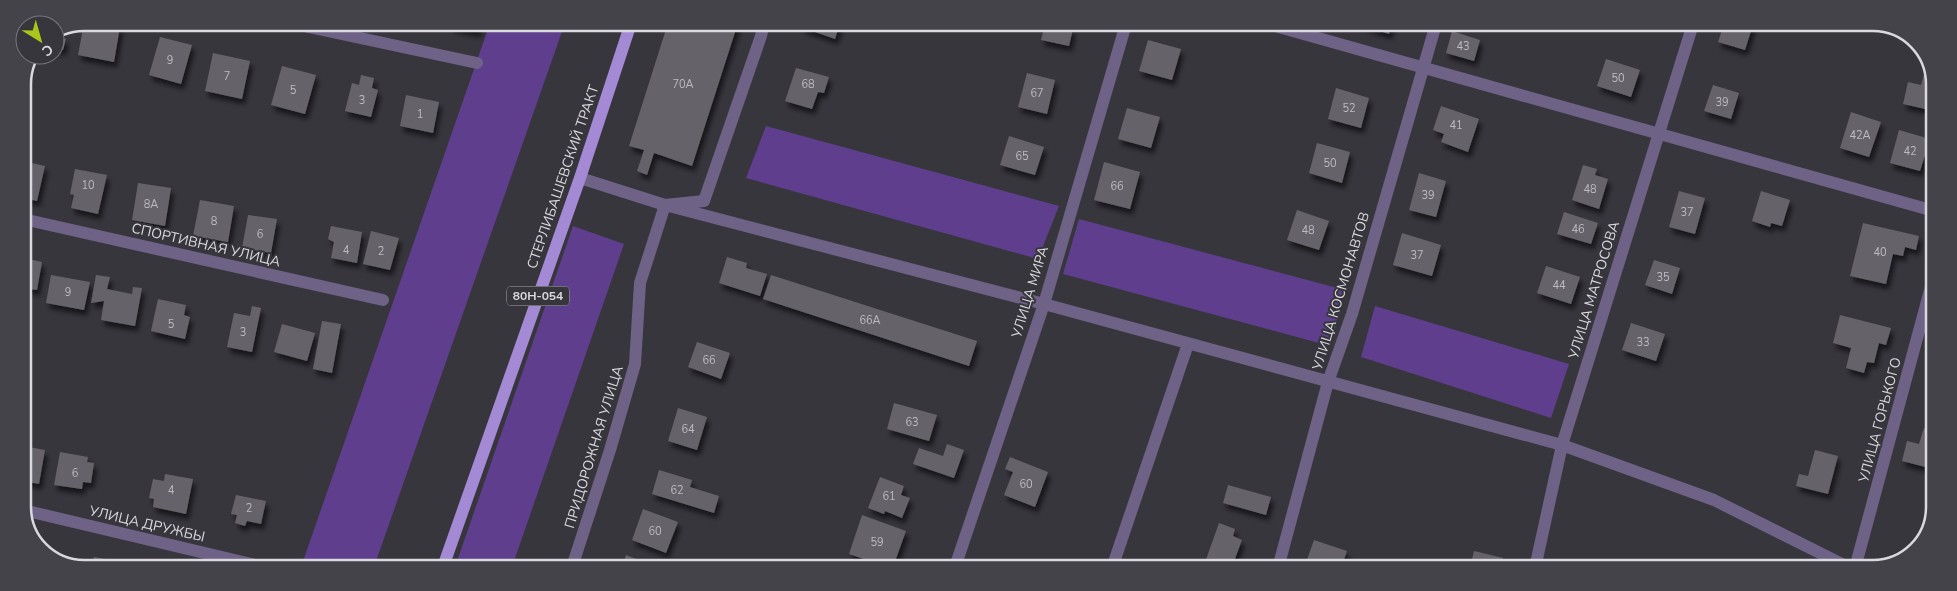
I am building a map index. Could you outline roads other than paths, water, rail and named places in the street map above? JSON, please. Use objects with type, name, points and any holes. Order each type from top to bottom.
[{"type":"main road","name":"СТЕРЛИБАШЕВСКИЙ ТРАКТ","points":[[444,560],[580,178],[628,31]]},
{"type":"street","points":[[327,31],[477,63]]},
{"type":"street","points":[[665,205],[704,201],[762,31]]},
{"type":"street","name":"УЛИЦА МИРА","points":[[957,560],[1044,304],[1124,31]]},
{"type":"street","points":[[1293,31],[1926,209]]},
{"type":"street","name":"УЛИЦА КОСМОНАВТОВ","points":[[1280,560],[1328,382],[1352,314],[1434,31]]},
{"type":"street","name":"УЛИЦА МАТРОСОВА","points":[[1538,560],[1562,445],[1692,31]]},
{"type":"street","points":[[580,178],[665,205],[1044,304],[1562,445],[1714,500],[1834,560]]},
{"type":"street","name":"ПРИДОРОЖНАЯ УЛИЦА","points":[[574,560],[610,450],[635,364],[640,283],[665,205]]},
{"type":"street","name":"СПОРТИВНАЯ УЛИЦА","points":[[31,221],[384,300]]},
{"type":"street","name":"УЛИЦА ГОРЬКОГО","points":[[1857,560],[1926,308]]},
{"type":"street","points":[[1115,560],[1188,344]]},
{"type":"street","name":"УЛИЦА ДРУЖБЫ","points":[[31,512],[238,560]]}]
